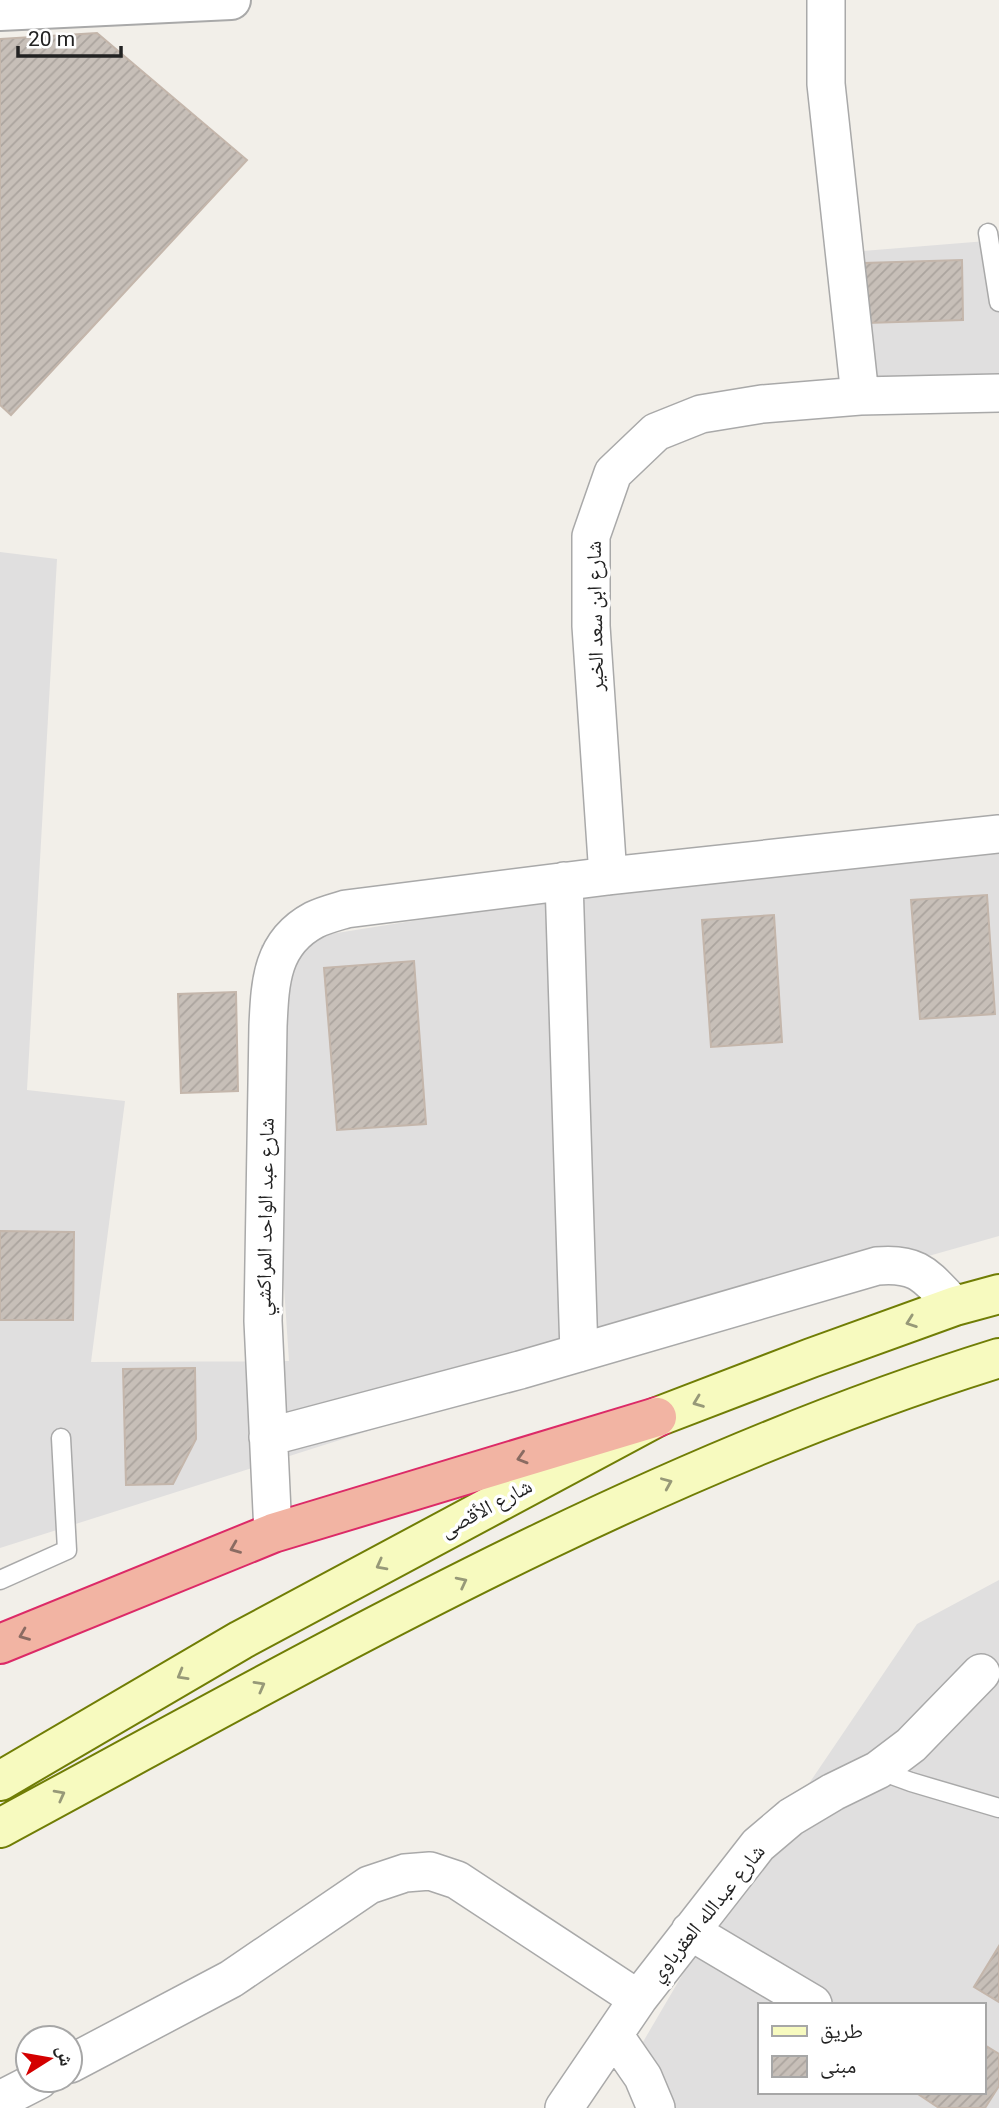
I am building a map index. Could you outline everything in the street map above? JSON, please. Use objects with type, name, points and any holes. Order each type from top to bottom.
[{"type":"highway","points":[[0,1644],[272,1533],[657,1417]]},
{"type":"main road","name":"شارع الأقصى","points":[[0,1782],[241,1640],[657,1417],[955,1306],[999,1294]]},
{"type":"main road","points":[[0,1828],[310,1659],[648,1491],[793,1430],[999,1358]]},
{"type":"street","points":[[0,11],[231,0]]},
{"type":"street","points":[[826,0],[826,84],[860,396]]},
{"type":"street","name":"شارع ابن سعد الخير","points":[[608,876],[591,626],[591,536],[612,473],[656,432],[701,414],[762,404],[860,396],[999,393]]},
{"type":"street","points":[[579,1353],[564,881],[999,834]]},
{"type":"street","name":"شارع عبد الواحد المراكشي","points":[[272,1533],[263,1321],[270,981],[278,959],[297,931],[316,919],[346,909],[564,881]]},
{"type":"street","points":[[268,1437],[579,1353],[877,1266],[911,1267],[926,1277],[955,1306]]},
{"type":"street","name":"شارع عبدالله العقرباوي","points":[[564,2108],[639,1999],[758,1845],[791,1817],[834,1791],[877,1770],[911,1745],[981,1673]]},
{"type":"street","points":[[84,2057],[231,1979],[369,1885],[405,1873],[429,1871],[457,1880],[639,1999]]},
{"type":"street","points":[[690,1931],[811,2003]]},
{"type":"street","points":[[614,2035],[643,2077],[656,2108]]},
{"type":"lane","points":[[988,233],[999,302]]},
{"type":"lane","points":[[0,1580],[67,1550],[61,1438]]},
{"type":"lane","points":[[877,1770],[999,1808]]},
{"type":"shaded area","points":[[999,240],[999,390],[864,389],[838,253]]},
{"type":"shaded area","points":[[0,552],[57,559],[27,1090],[125,1101],[91,1362],[289,1361],[261,945],[999,828],[999,1236],[844,1280],[0,1548]]},
{"type":"shaded area","points":[[999,1580],[999,2108],[649,2108],[633,2059],[701,1943],[917,1624]]},
{"type":"building","points":[[97,33],[247,160],[11,415],[0,405],[0,39]]},
{"type":"building","points":[[962,260],[963,320],[866,323],[864,263]]},
{"type":"building","points":[[987,895],[995,1014],[920,1019],[911,900]]},
{"type":"building","points":[[774,915],[782,1042],[711,1047],[702,920]]},
{"type":"building","points":[[414,961],[426,1124],[337,1130],[324,968]]},
{"type":"building","points":[[236,992],[238,1091],[181,1093],[178,994]]},
{"type":"building","points":[[0,1231],[74,1232],[73,1320],[0,1320]]},
{"type":"building","points":[[195,1368],[196,1439],[173,1484],[126,1485],[123,1369]]},
{"type":"building","points":[[999,1946],[999,2002],[974,1987]]},
{"type":"building","points":[[985,2045],[999,2054],[999,2086],[985,2108],[939,2108],[918,2094],[985,2094]]}]
